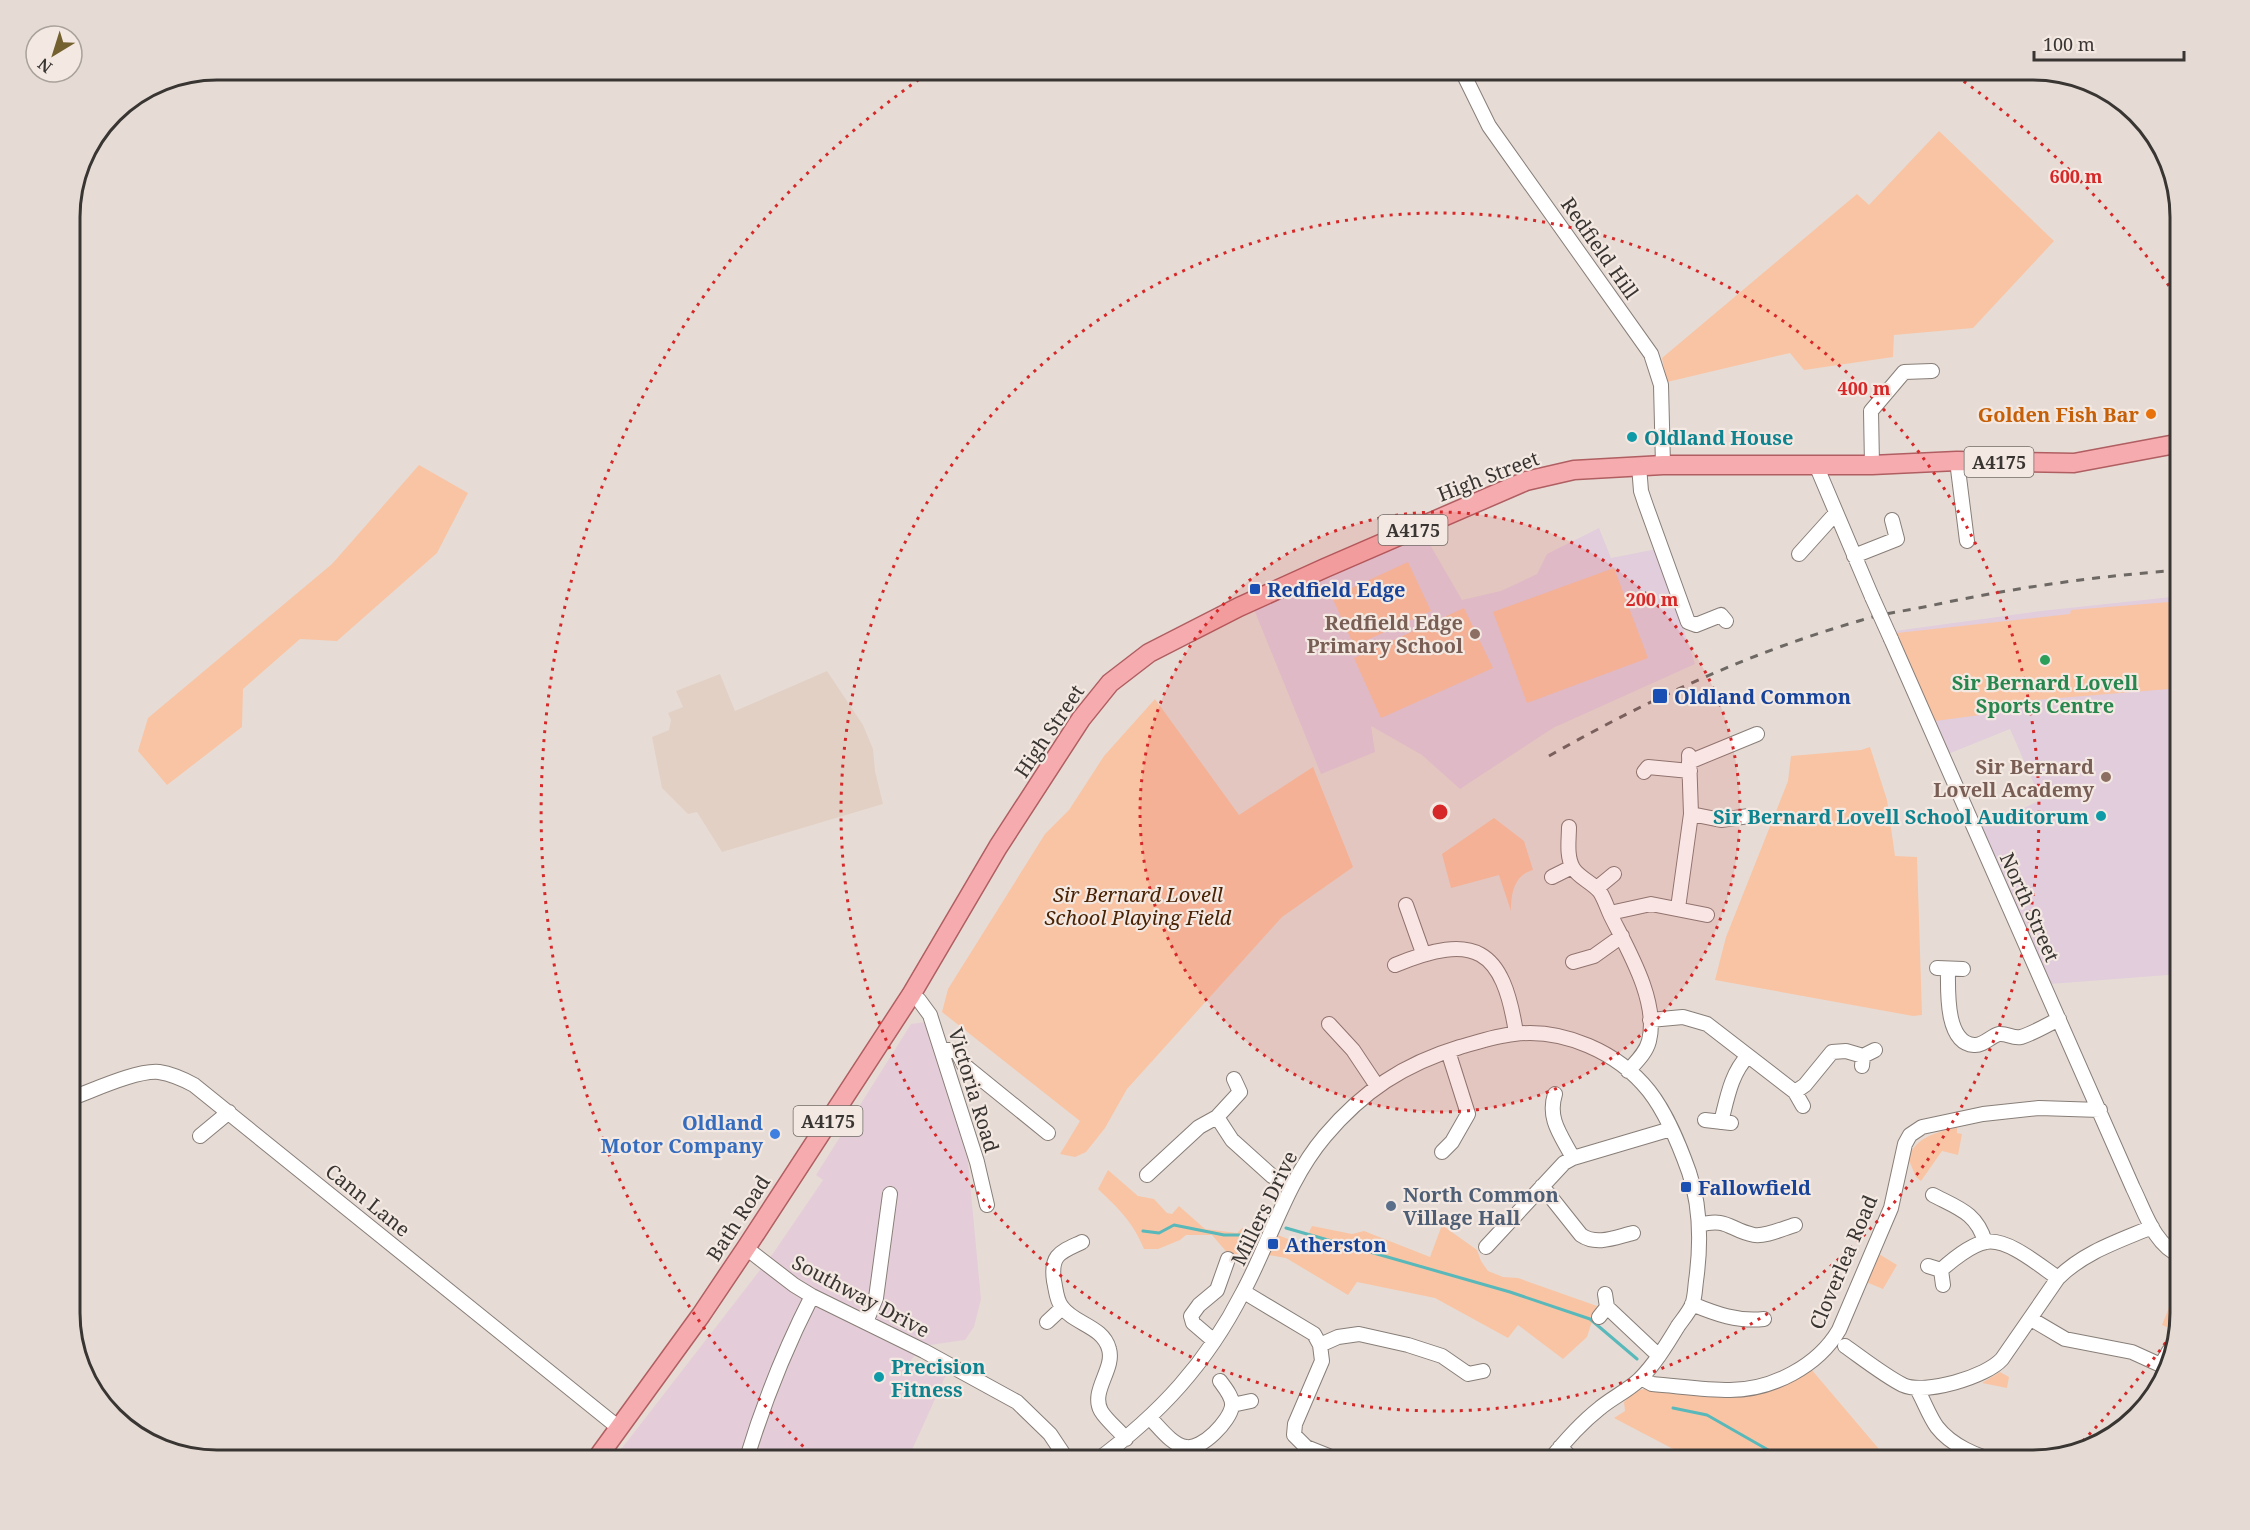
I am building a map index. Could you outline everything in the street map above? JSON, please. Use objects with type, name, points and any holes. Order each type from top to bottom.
[{"type":"main road","name":"High Street","points":[[911,994],[998,848],[1011,831],[1065,742],[1110,683],[1149,653],[1239,607],[1526,481],[1574,470],[1663,465],[1872,465],[1957,461],[2074,463],[2170,445]]},
{"type":"main road","name":"Bath Road","points":[[604,1450],[701,1315],[911,994]]},
{"type":"street","name":"Redfield Hill","points":[[1466,80],[1489,126],[1651,354],[1661,385],[1663,465]]},
{"type":"street","points":[[1872,465],[1871,411],[1904,372],[1932,371]]},
{"type":"street","points":[[1957,461],[1967,541]]},
{"type":"street","name":"North Street","points":[[1816,465],[1835,514],[2152,1227],[2161,1242],[2170,1250]]},
{"type":"street","points":[[1639,466],[1641,491],[1688,622],[1696,625],[1721,615],[1726,621]]},
{"type":"street","points":[[1799,554],[1835,514]]},
{"type":"street","points":[[1854,556],[1897,539],[1892,520]]},
{"type":"street","points":[[1644,772],[1648,767],[1689,763],[1759,733]]},
{"type":"street","points":[[1678,908],[1691,814],[1689,763]]},
{"type":"street","points":[[1691,814],[1721,820],[1749,816]]},
{"type":"street","points":[[1569,827],[1572,867],[1597,888],[1605,900],[1639,969],[1650,1020],[1648,1044],[1628,1071]]},
{"type":"street","points":[[1552,877],[1572,867]]},
{"type":"street","points":[[1597,888],[1614,874]]},
{"type":"street","points":[[1610,914],[1652,904],[1707,915]]},
{"type":"street","points":[[1406,905],[1423,953]]},
{"type":"street","points":[[1573,962],[1594,956],[1622,936]]},
{"type":"street","points":[[1395,965],[1423,953],[1445,949],[1466,948],[1480,954],[1494,965],[1506,987],[1516,1034]]},
{"type":"street","points":[[1963,969],[1942,968],[1949,1012],[1957,1034],[1971,1045],[1978,1046],[1995,1035],[2021,1037],[2059,1019]]},
{"type":"street","name":"Victoria Road","points":[[911,994],[919,1000],[930,1015],[977,1162],[987,1205]]},
{"type":"street","points":[[1650,1020],[1683,1017],[1707,1024],[1795,1092],[1803,1106]]},
{"type":"street","points":[[1329,1024],[1353,1050],[1377,1086]]},
{"type":"street","name":"Millers Drive","points":[[1111,1450],[1150,1418],[1189,1376],[1214,1341],[1244,1292],[1291,1188],[1323,1138],[1347,1111],[1377,1086],[1407,1068],[1448,1051],[1487,1039],[1516,1034],[1554,1034],[1575,1039],[1603,1053],[1628,1071],[1649,1091],[1680,1145],[1692,1182],[1699,1225],[1700,1254],[1692,1304],[1659,1356],[1641,1378]]},
{"type":"street","points":[[941,1049],[957,1051],[964,1065],[1030,1126],[1048,1132]]},
{"type":"street","points":[[1442,1152],[1455,1144],[1468,1114],[1448,1051]]},
{"type":"street","points":[[1795,1092],[1805,1085],[1832,1052],[1846,1051],[1867,1057]]},
{"type":"street","points":[[1706,1120],[1726,1122],[1734,1075],[1738,1066],[1748,1056]]},
{"type":"street","name":"Cann Lane","points":[[80,1095],[136,1075],[157,1072],[177,1076],[194,1085],[619,1428]]},
{"type":"street","points":[[1147,1175],[1155,1159],[1199,1127],[1217,1117],[1244,1093],[1234,1079]]},
{"type":"street","points":[[1555,1094],[1551,1107],[1553,1120],[1573,1158]]},
{"type":"street","name":"Cloverlea Road","points":[[1641,1378],[1652,1384],[1731,1390],[1756,1388],[1792,1374],[1809,1364],[1833,1341],[1839,1330],[1891,1208],[1905,1144],[1910,1135],[1922,1127],[1983,1114],[2039,1108],[2100,1110]]},
{"type":"street","points":[[200,1136],[229,1112]]},
{"type":"street","points":[[1468,1114],[1482,1114]]},
{"type":"street","points":[[1202,1117],[1217,1117]]},
{"type":"street","points":[[1217,1117],[1232,1140],[1272,1176],[1291,1188]]},
{"type":"street","points":[[1486,1247],[1501,1222],[1564,1163],[1573,1158],[1671,1128]]},
{"type":"street","points":[[1542,1186],[1581,1235],[1588,1240],[1615,1243],[1633,1233]]},
{"type":"street","points":[[866,1322],[876,1298],[890,1194]]},
{"type":"street","points":[[1933,1195],[1973,1217],[1981,1229],[1985,1242]]},
{"type":"street","points":[[1779,1214],[1780,1229]]},
{"type":"street","points":[[1699,1225],[1712,1222],[1725,1223],[1755,1235],[1795,1225]]},
{"type":"street","points":[[1845,1346],[1881,1362],[1902,1384],[1917,1389],[1972,1378],[1990,1369],[2008,1352],[2058,1278],[2069,1267],[2086,1255],[2152,1227]]},
{"type":"street","points":[[1082,1242],[1061,1252],[1053,1260],[1052,1270],[1056,1290],[1062,1308],[1097,1332],[1109,1346],[1110,1365],[1100,1390],[1099,1401],[1101,1410],[1126,1439]]},
{"type":"street","points":[[1943,1285],[1934,1268],[1985,1242],[2011,1247],[2058,1278]]},
{"type":"street","name":"Southway Drive","points":[[746,1248],[812,1296],[962,1371],[1017,1402],[1050,1434],[1061,1450]]},
{"type":"street","points":[[1214,1341],[1193,1323],[1191,1316],[1199,1305],[1217,1290],[1228,1258]]},
{"type":"street","points":[[1244,1292],[1314,1334],[1320,1345],[1322,1361],[1294,1424],[1294,1435],[1306,1447],[1314,1450]]},
{"type":"street","points":[[750,1450],[774,1379],[793,1332],[812,1296]]},
{"type":"street","points":[[1692,1304],[1748,1327],[1764,1319]]},
{"type":"street","points":[[1604,1306],[1659,1356]]},
{"type":"street","points":[[1047,1322],[1062,1308]]},
{"type":"street","points":[[2031,1319],[2065,1339],[2132,1352],[2160,1365]]},
{"type":"street","points":[[1320,1345],[1338,1337],[1359,1334],[1408,1345],[1442,1356],[1468,1374],[1483,1371]]},
{"type":"street","points":[[1558,1450],[1598,1410],[1641,1378]]},
{"type":"street","points":[[1150,1418],[1177,1443],[1185,1447],[1196,1448],[1220,1427],[1232,1405],[1220,1381]]},
{"type":"street","points":[[1917,1389],[1936,1426],[1944,1434],[1970,1450]]},
{"type":"street","points":[[1232,1405],[1251,1401]]},
{"type":"street","points":[[1560,1447],[1563,1450]]},
{"type":"shaded area","name":"Redfield Edge Primary School","points":[[1599,528],[1611,558],[1657,549],[1695,664],[1553,728],[1460,789],[1422,755],[1371,726],[1375,752],[1321,774],[1253,607],[1425,536],[1462,600],[1501,591],[1537,574],[1547,554]]},
{"type":"shaded area","name":"Sir Bernard Lovell Academy","points":[[2170,597],[2170,975],[2050,984],[1982,827],[2041,800],[2010,729],[1948,754],[1895,631],[2041,611]]},
{"type":"shaded area","points":[[827,671],[863,725],[873,749],[875,771],[883,804],[722,852],[697,812],[688,814],[662,788],[652,737],[669,730],[671,720],[668,713],[683,707],[676,691],[720,674],[735,711]]},
{"type":"shaded area","points":[[926,1022],[968,1161],[981,1299],[974,1327],[965,1340],[923,1346],[911,1360],[946,1375],[912,1450],[621,1450],[774,1252],[823,1180],[816,1175],[911,1024]]},
{"type":"green space","points":[[1939,131],[2054,241],[1973,328],[1894,335],[1893,357],[1804,370],[1790,353],[1667,382],[1662,358],[1857,194],[1869,205]]},
{"type":"green space","points":[[419,465],[468,493],[437,553],[337,641],[300,639],[243,689],[242,727],[167,785],[138,751],[148,718],[332,564]]},
{"type":"green space","points":[[1408,562],[1431,611],[1354,646],[1332,597]]},
{"type":"green space","points":[[1614,568],[1648,658],[1527,703],[1493,612]]},
{"type":"green space","name":"Sir Bernard Lovell Sports Centre","points":[[2170,602],[2170,689],[2009,702],[2010,711],[1935,721],[1897,633],[2070,614],[2071,610]]},
{"type":"green space","points":[[1464,608],[1493,668],[1381,718],[1354,658]]},
{"type":"green space","name":"Sir Bernard Lovell School Playing Field","points":[[1155,699],[1239,815],[1313,767],[1353,867],[1282,917],[1127,1089],[1105,1128],[1086,1152],[1075,1157],[1060,1154],[1080,1121],[942,1012],[948,989],[1045,834],[1069,810],[1104,756]]},
{"type":"green space","points":[[1870,747],[1887,800],[1895,856],[1917,857],[1922,1015],[1913,1016],[1715,980],[1726,937],[1788,781],[1791,756],[1861,750]]},
{"type":"green space","points":[[1494,818],[1524,841],[1533,870],[1522,876],[1515,886],[1511,911],[1499,875],[1451,888],[1442,854]]},
{"type":"green space","points":[[1957,1127],[1957,1133],[1962,1134],[1958,1155],[1942,1151],[1921,1181],[1916,1177],[1908,1158],[1916,1145],[1928,1136]]},
{"type":"green space","points":[[1108,1170],[1138,1196],[1154,1199],[1167,1213],[1172,1214],[1179,1206],[1205,1229],[1237,1233],[1242,1228],[1261,1229],[1302,1244],[1301,1248],[1312,1226],[1352,1234],[1364,1231],[1430,1257],[1442,1225],[1477,1250],[1488,1271],[1503,1277],[1518,1278],[1597,1306],[1587,1337],[1563,1359],[1518,1325],[1508,1338],[1435,1298],[1357,1282],[1348,1295],[1286,1258],[1250,1252],[1230,1256],[1212,1235],[1186,1235],[1158,1249],[1144,1249],[1125,1216],[1098,1189]]},
{"type":"green space","points":[[1879,1254],[1897,1265],[1883,1289],[1866,1282]]},
{"type":"green space","points":[[2170,1305],[2169,1328],[2162,1325]]},
{"type":"green space","points":[[1811,1369],[1880,1450],[1675,1450],[1614,1418],[1625,1411],[1624,1402],[1635,1391],[1644,1389],[1759,1394],[1787,1384]]},
{"type":"green space","points":[[2000,1372],[2009,1377],[2007,1388],[1982,1383]]},
{"type":"waterway","points":[[1143,1231],[1159,1233],[1174,1225],[1224,1235],[1243,1235],[1249,1231]]},
{"type":"waterway","points":[[1286,1228],[1510,1292],[1590,1319],[1637,1359]]},
{"type":"waterway","points":[[1673,1408],[1707,1415],[1768,1450]]},
{"type":"railway","points":[[1549,756],[1624,715],[1701,679],[1780,647],[1870,618],[2023,588],[2170,571]]},
{"type":"place","name":"Golden Fish Bar","points":[[2151,414]]},
{"type":"place","name":"Oldland House","points":[[1632,437]]},
{"type":"place","name":"Redfield Edge","points":[[1255,589]]},
{"type":"place","name":"Redfield Edge Primary School","points":[[1475,634]]},
{"type":"place","name":"Sir Bernard Lovell Sports Centre","points":[[2045,660]]},
{"type":"place","name":"Oldland Common","points":[[1660,696]]},
{"type":"place","name":"Sir Bernard Lovell Academy","points":[[2106,777]]},
{"type":"place","name":"Sir Bernard Lovell School Auditorum","points":[[2101,816]]},
{"type":"place","name":"Oldland Motor Company","points":[[775,1134]]},
{"type":"place","name":"Fallowfield","points":[[1686,1187]]},
{"type":"place","name":"North Common Village Hall","points":[[1391,1206]]},
{"type":"place","name":"Atherston","points":[[1273,1244]]},
{"type":"place","name":"Precision Fitness","points":[[879,1377]]}]
